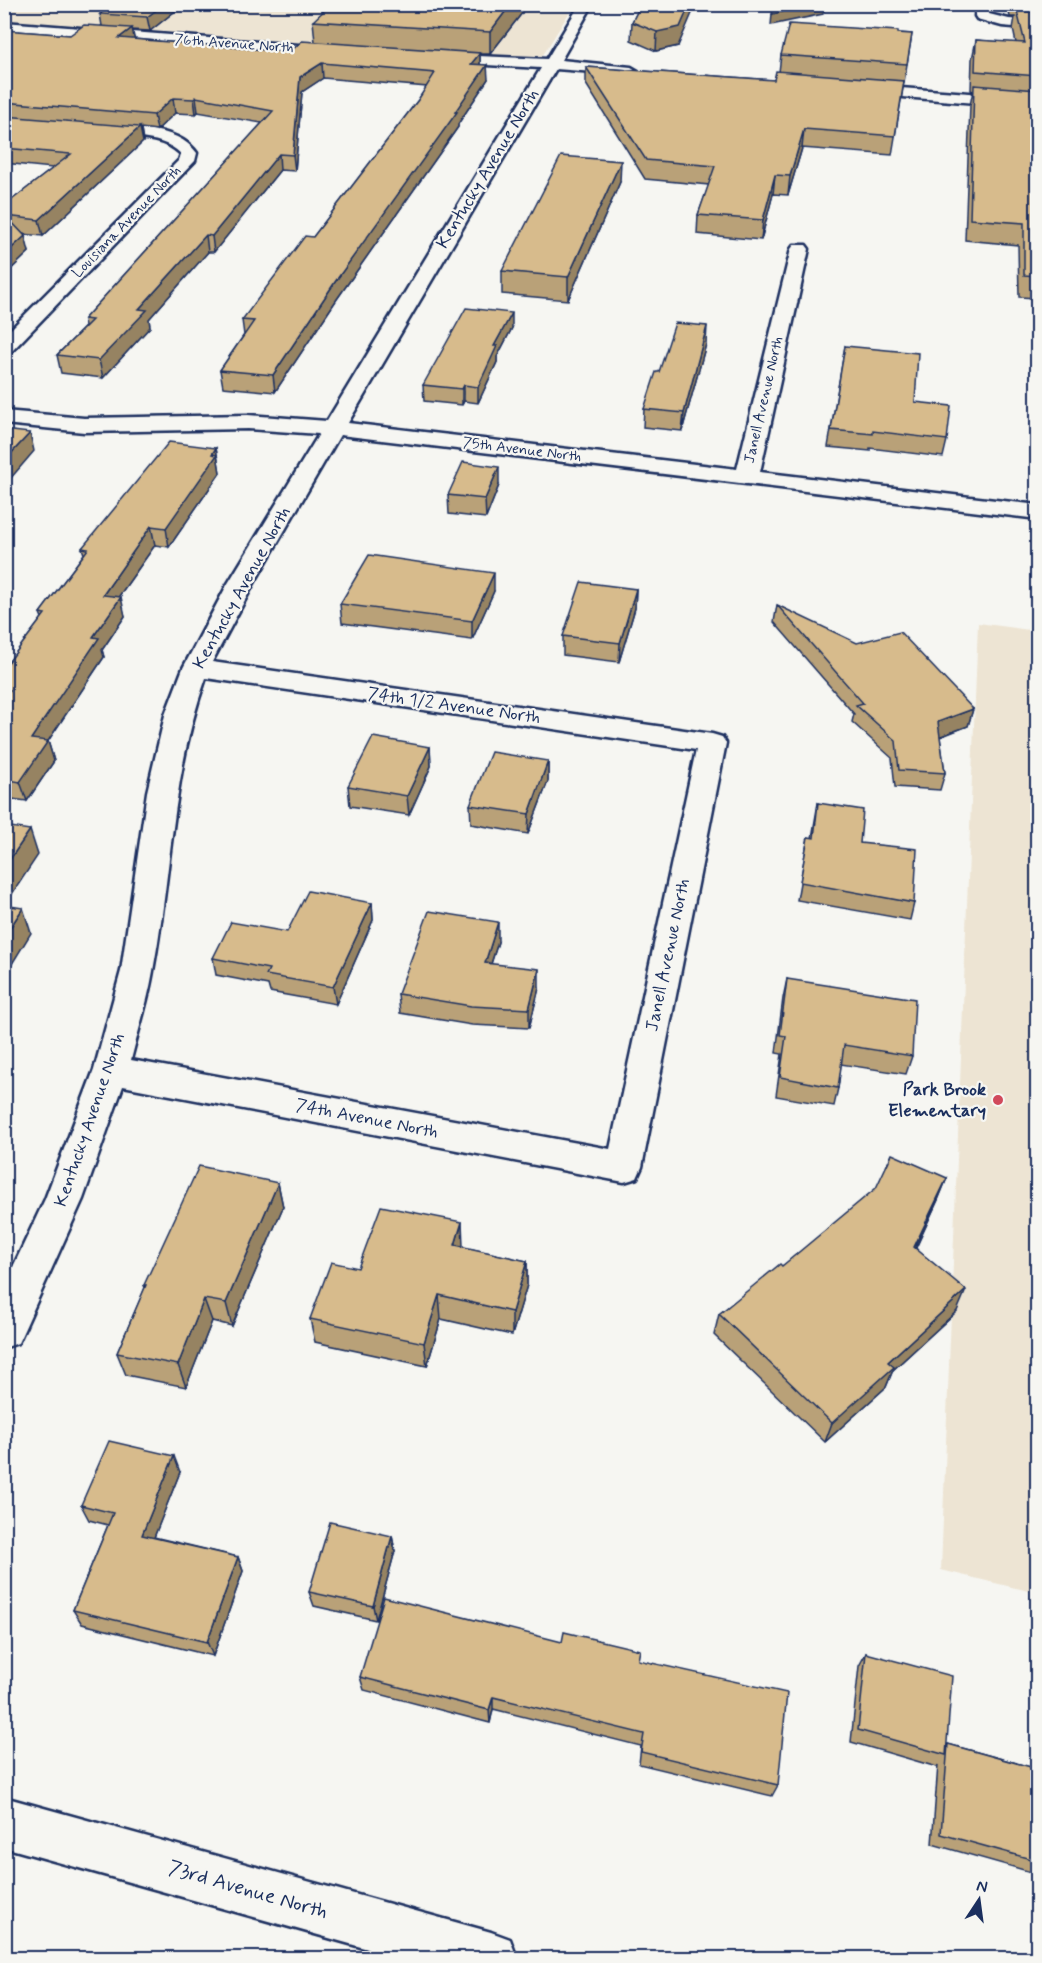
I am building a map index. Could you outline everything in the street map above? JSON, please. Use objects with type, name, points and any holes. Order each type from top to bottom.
[{"type":"street","name":"Kentucky Avenue North","points":[[4,1330],[64,1198],[111,1070],[137,971],[162,792],[179,715],[196,668],[240,585],[587,4]]},
{"type":"street","points":[[983,4],[982,16],[1003,23],[1038,25]]},
{"type":"street","name":"76th Avenue North","points":[[4,26],[356,54]]},
{"type":"street","points":[[414,57],[552,64],[645,73]]},
{"type":"street","points":[[844,89],[1038,103]]},
{"type":"street","name":"Louisiana Avenue North","points":[[4,348],[187,161],[189,153],[184,145],[171,140],[84,130]]},
{"type":"street","name":"Janell Avenue North","points":[[747,477],[800,249]]},
{"type":"street","name":"75th Avenue North","points":[[4,417],[84,425],[248,422],[334,428],[1038,512]]},
{"type":"street","name":"74th 1/2 Avenue North","points":[[196,668],[712,743]]},
{"type":"street","name":"Janell Avenue North","points":[[624,1167],[712,743]]},
{"type":"street","name":"74th Avenue North","points":[[111,1070],[624,1167]]},
{"type":"street","name":"73rd Avenue North","points":[[4,1822],[491,1959]]},
{"type":"shaded area","points":[[4,5],[574,5],[543,55],[536,59],[400,54],[5,23]]},
{"type":"shaded area","name":"Park Brook Elementary","points":[[978,623],[1037,631],[1037,1593],[941,1570]]},
{"type":"building","points":[[113,4],[164,4],[147,17],[100,14]]},
{"type":"building","points":[[331,4],[511,4],[490,32],[313,21]]},
{"type":"building","points":[[641,4],[690,4],[680,27],[657,32],[632,22]]},
{"type":"building","points":[[775,4],[815,4],[772,14]]},
{"type":"building","points":[[1017,11],[1038,12],[1038,76],[975,71],[976,40],[1025,43]]},
{"type":"building","points":[[789,24],[898,31],[898,33],[912,34],[907,64],[781,55]]},
{"type":"building","points":[[84,25],[132,28],[119,38],[290,52],[302,41],[480,53],[471,64],[487,65],[455,112],[457,112],[335,282],[273,375],[220,370],[254,321],[242,320],[305,236],[313,237],[418,100],[435,73],[322,63],[300,77],[293,155],[279,154],[212,236],[206,235],[139,309],[147,310],[99,360],[57,355],[92,320],[84,319],[273,111],[196,97],[194,99],[173,98],[154,115],[4,102],[4,30],[70,35]]},
{"type":"building","points":[[586,67],[774,80],[776,71],[904,81],[895,136],[804,129],[790,176],[775,175],[763,220],[698,215],[715,166],[646,160]]},
{"type":"building","points":[[974,85],[1038,90],[1038,276],[1024,275],[1024,223],[970,219]]},
{"type":"building","points":[[4,116],[140,127],[39,220],[6,216],[25,236],[4,255],[4,206],[71,154],[4,148]]},
{"type":"building","points":[[561,156],[621,161],[568,277],[502,271]]},
{"type":"building","points":[[466,308],[512,313],[494,346],[497,346],[478,387],[464,385],[462,389],[423,385]]},
{"type":"building","points":[[675,323],[707,326],[684,413],[644,409],[656,372],[659,372]]},
{"type":"building","points":[[845,346],[918,353],[915,402],[951,406],[947,440],[873,431],[873,434],[831,430]]},
{"type":"building","points":[[4,430],[30,433],[4,461]]},
{"type":"building","points":[[169,442],[216,448],[212,454],[217,455],[166,528],[151,526],[103,595],[121,597],[93,637],[99,638],[31,739],[48,741],[20,782],[4,779],[4,697],[10,690],[4,689],[4,668],[45,614],[40,613],[88,549],[82,548]]},
{"type":"building","points":[[463,462],[499,467],[485,499],[448,495]]},
{"type":"building","points":[[369,555],[494,573],[472,621],[340,604]]},
{"type":"building","points":[[581,582],[636,589],[620,643],[563,636]]},
{"type":"building","points":[[777,605],[857,643],[900,632],[973,709],[938,722],[945,773],[899,770],[896,741],[856,705],[863,703]]},
{"type":"building","points":[[373,737],[430,747],[407,796],[348,786]]},
{"type":"building","points":[[491,752],[548,761],[529,814],[470,805]]},
{"type":"building","points":[[818,803],[863,810],[860,843],[917,849],[914,903],[800,882],[808,837],[814,838]]},
{"type":"building","points":[[4,826],[30,830],[4,868]]},
{"type":"building","points":[[308,891],[372,903],[333,987],[266,975],[269,969],[213,958],[231,922],[287,932]]},
{"type":"building","points":[[4,905],[23,908],[4,937]]},
{"type":"building","points":[[429,911],[498,922],[485,963],[539,969],[529,1009],[471,1006],[398,994]]},
{"type":"building","points":[[787,979],[915,999],[912,1056],[844,1045],[838,1088],[780,1077],[786,1036],[780,1035]]},
{"type":"building","points":[[892,1154],[947,1178],[914,1247],[966,1290],[888,1362],[894,1367],[832,1423],[719,1314],[780,1264],[782,1266],[876,1188]]},
{"type":"building","points":[[199,1166],[278,1183],[226,1303],[204,1299],[178,1365],[117,1353],[146,1285],[144,1285]]},
{"type":"building","points":[[381,1206],[462,1222],[455,1245],[527,1261],[512,1312],[439,1295],[424,1343],[310,1319],[331,1262],[358,1268]]},
{"type":"building","points":[[109,1441],[174,1456],[142,1535],[238,1557],[207,1642],[73,1610],[113,1513],[81,1505]]},
{"type":"building","points":[[330,1522],[392,1536],[373,1606],[309,1592]]},
{"type":"building","points":[[384,1597],[562,1642],[564,1632],[640,1650],[638,1660],[787,1693],[778,1785],[641,1752],[644,1734],[493,1697],[489,1710],[360,1677]]},
{"type":"building","points":[[866,1653],[952,1676],[946,1755],[858,1730]]},
{"type":"building","points":[[948,1744],[1038,1769],[1038,1861],[941,1834]]},
{"type":"place","name":"Park Brook Elementary","points":[[998,1100]]}]
